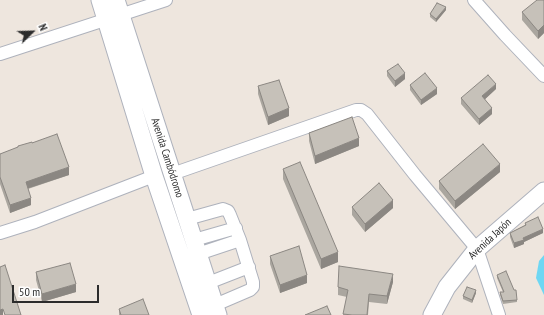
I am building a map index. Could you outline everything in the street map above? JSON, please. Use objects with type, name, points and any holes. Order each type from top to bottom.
[{"type":"street","name":"Avenida Cambódromo","points":[[100,0],[114,11],[172,174],[208,283],[211,312]]},
{"type":"street","points":[[0,54],[114,11],[166,0]]},
{"type":"street","points":[[474,0],[544,76]]},
{"type":"street","name":"Avenida Cambódromo","points":[[114,11],[154,176],[211,312]]},
{"type":"street","points":[[172,174],[341,115],[361,110],[367,114],[415,175],[477,249],[498,315]]},
{"type":"street","points":[[0,233],[35,222],[154,176]]},
{"type":"street","name":"Avenida Japón","points":[[432,315],[447,287],[477,249],[544,191]]},
{"type":"street","points":[[187,219],[223,209],[228,211],[236,228],[253,282],[250,290],[211,312]]},
{"type":"street","points":[[196,247],[236,228]]},
{"type":"street","points":[[196,247],[240,240]]},
{"type":"street","points":[[208,283],[248,267]]},
{"type":"water","points":[[544,255],[544,295],[536,278],[539,261]]},
{"type":"building","points":[[537,0],[544,0],[544,25],[538,31],[522,12]]},
{"type":"building","points":[[437,3],[446,7],[436,19],[430,14]]},
{"type":"building","points":[[398,64],[405,73],[395,81],[387,71]]},
{"type":"building","points":[[425,73],[437,88],[421,100],[410,85]]},
{"type":"building","points":[[488,75],[496,84],[482,96],[492,108],[479,119],[461,98]]},
{"type":"building","points":[[279,80],[289,108],[268,117],[258,86]]},
{"type":"building","points":[[352,117],[359,138],[315,156],[309,133]]},
{"type":"building","points":[[57,134],[69,167],[26,182],[31,198],[10,205],[0,177],[0,154],[18,146],[32,143]]},
{"type":"building","points":[[483,144],[500,164],[455,201],[439,181]]},
{"type":"building","points":[[300,162],[338,252],[321,259],[283,169]]},
{"type":"building","points":[[379,183],[393,200],[365,224],[352,207]]},
{"type":"building","points":[[538,217],[543,229],[523,238],[524,240],[514,243],[510,233],[526,225],[525,223]]},
{"type":"building","points":[[299,246],[307,275],[280,285],[270,256]]},
{"type":"building","points":[[70,263],[76,284],[42,294],[36,272]]},
{"type":"building","points":[[5,265],[21,315],[5,315],[3,309],[0,310],[0,267]]},
{"type":"building","points":[[339,266],[393,274],[387,296],[369,294],[367,315],[343,314],[348,290],[338,287]]},
{"type":"building","points":[[506,271],[514,290],[516,290],[517,300],[503,301],[500,292],[504,292],[497,275]]},
{"type":"building","points":[[467,287],[476,290],[472,300],[463,296]]},
{"type":"building","points":[[143,299],[149,315],[121,315],[119,309]]},
{"type":"building","points":[[327,306],[331,315],[305,315]]}]
